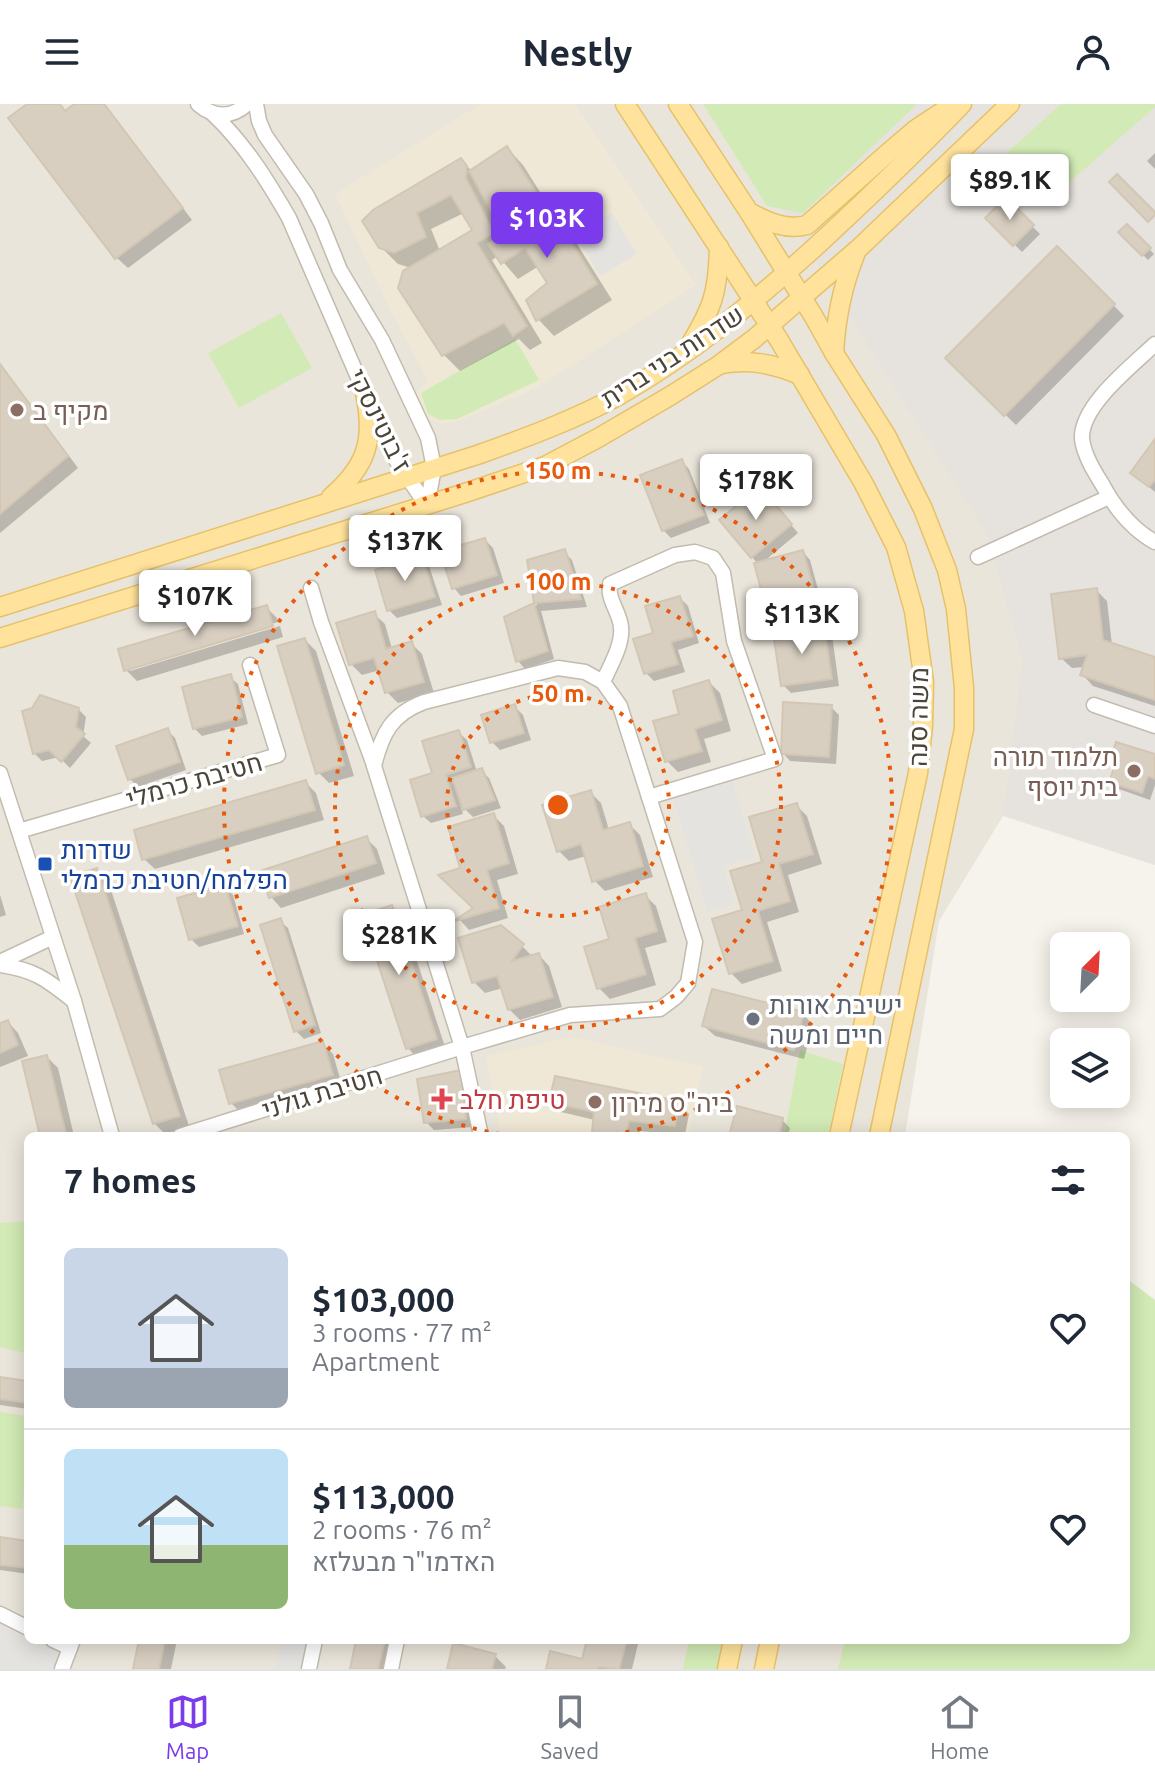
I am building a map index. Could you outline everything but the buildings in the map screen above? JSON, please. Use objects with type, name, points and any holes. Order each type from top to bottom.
[{"type":"main road","name":"משה סנה","points":[[625,104],[755,301],[864,484],[896,547],[914,611],[924,682],[918,773],[840,1132]]},
{"type":"main road","name":"משה סנה","points":[[678,104],[749,212],[886,435],[923,509],[947,570],[956,609],[964,688],[964,729],[880,1132]]},
{"type":"main road","points":[[749,212],[786,226],[807,225],[898,144],[956,104]]},
{"type":"main road","name":"שדרות בני ברית","points":[[0,607],[491,450],[582,414],[617,396],[686,353],[755,301],[887,180],[962,104]]},
{"type":"main road","name":"שדרות בני ברית","points":[[427,506],[545,466],[639,415],[719,365],[770,326],[858,249],[1010,104]]},
{"type":"main road","points":[[686,353],[713,303],[719,247]]},
{"type":"main road","points":[[834,353],[841,295],[858,249]]},
{"type":"main road","points":[[719,365],[764,363],[800,375]]},
{"type":"main road","points":[[324,503],[347,483],[362,460],[370,436],[365,393]]},
{"type":"main road","points":[[0,638],[427,506]]},
{"type":"main road","points":[[0,651],[25,631]]},
{"type":"main road","points":[[727,1669],[732,1644]]},
{"type":"main road","points":[[764,1669],[769,1644]]},
{"type":"street","name":"ז'בוטינסקי","points":[[198,104],[212,113],[247,151],[270,184],[289,218],[390,451],[427,506]]},
{"type":"street","points":[[212,113],[231,114],[247,104]]},
{"type":"street","name":"ז'בוטינסקי","points":[[256,104],[265,135],[306,194],[340,270],[382,340],[428,438],[434,468],[427,506]]},
{"type":"street","points":[[1155,344],[1099,398],[1090,410],[1082,438],[1086,454],[1118,511],[1140,534],[1155,542]]},
{"type":"street","points":[[978,557],[1109,497]]},
{"type":"street","points":[[374,766],[387,729],[410,707],[558,668],[585,672],[603,682],[620,706],[649,797],[775,759],[734,641],[723,573],[713,558],[695,552],[675,555],[610,584],[609,592],[622,627],[619,645],[603,682]]},
{"type":"street","points":[[311,588],[374,766],[462,1047],[480,1132]]},
{"type":"street","name":"חטיבת כרמלי","points":[[19,831],[278,755],[250,665]]},
{"type":"street","points":[[1094,705],[1155,726]]},
{"type":"street","points":[[0,773],[74,1001],[111,1132]]},
{"type":"street","name":"חטיבת גולני","points":[[193,1132],[570,1015],[660,1009],[688,983],[695,942],[649,797]]},
{"type":"street","points":[[0,964],[53,937]]},
{"type":"street","points":[[0,964],[25,969],[50,982],[74,1001]]},
{"type":"street","points":[[0,1614],[24,1626]]},
{"type":"street","points":[[62,1669],[72,1644]]},
{"type":"street","points":[[309,1669],[314,1644]]},
{"type":"street","points":[[391,1669],[396,1644]]},
{"type":"shaded area","points":[[0,104],[1155,104],[1155,865],[1003,816],[939,921],[906,1132],[24,1132],[24,1644],[1130,1644],[1155,1669],[0,1669]]},
{"type":"shaded area","points":[[481,104],[575,104],[696,285],[537,388],[456,422],[440,424],[425,417],[416,392],[428,381],[335,194]]},
{"type":"shaded area","points":[[716,104],[1155,104],[1155,865],[1003,815],[1023,660],[986,532]]},
{"type":"shaded area","points":[[612,213],[637,254],[600,276],[575,234]]},
{"type":"shaded area","points":[[732,780],[755,857],[723,867],[734,904],[708,912],[673,798]]},
{"type":"shaded area","name":"ביה\"ס מירון","points":[[572,1037],[703,1067],[689,1132],[500,1132],[486,1056]]},
{"type":"shaded area","points":[[0,1614],[24,1626],[24,1644],[62,1644],[70,1648],[62,1669],[0,1669]]},
{"type":"shaded area","points":[[281,1644],[314,1644],[309,1669],[275,1669]]},
{"type":"green space","points":[[703,104],[917,104],[803,213],[767,206]]},
{"type":"green space","points":[[1061,104],[1155,104],[1155,107],[1047,202],[989,169]]},
{"type":"green space","points":[[281,313],[312,368],[239,408],[208,353]]},
{"type":"green space","points":[[515,339],[539,380],[457,419],[440,420],[428,414],[421,393]]},
{"type":"green space","points":[[800,1050],[843,1064],[829,1132],[785,1132]]},
{"type":"green space","points":[[24,1221],[24,1353],[0,1347],[0,1223]]},
{"type":"green space","points":[[1130,1281],[1155,1300],[1155,1669],[838,1669],[844,1644],[1130,1644]]},
{"type":"green space","points":[[0,1412],[24,1415],[24,1494],[22,1509],[0,1506]]},
{"type":"green space","points":[[688,1644],[722,1644],[717,1669],[683,1669]]},
{"type":"place","name":"מקיף ב","points":[[17,410]]},
{"type":"place","name":"תלמוד תורה בית יוסף","points":[[1134,771]]},
{"type":"place","name":"שדרות הפלמח/חטיבת כרמלי","points":[[45,864]]},
{"type":"place","name":"ישיבת אורות חיים ומשה","points":[[753,1019]]},
{"type":"place","name":"טיפת חלב","points":[[442,1099]]},
{"type":"place","name":"ביה\"ס מירון","points":[[595,1102]]}]
